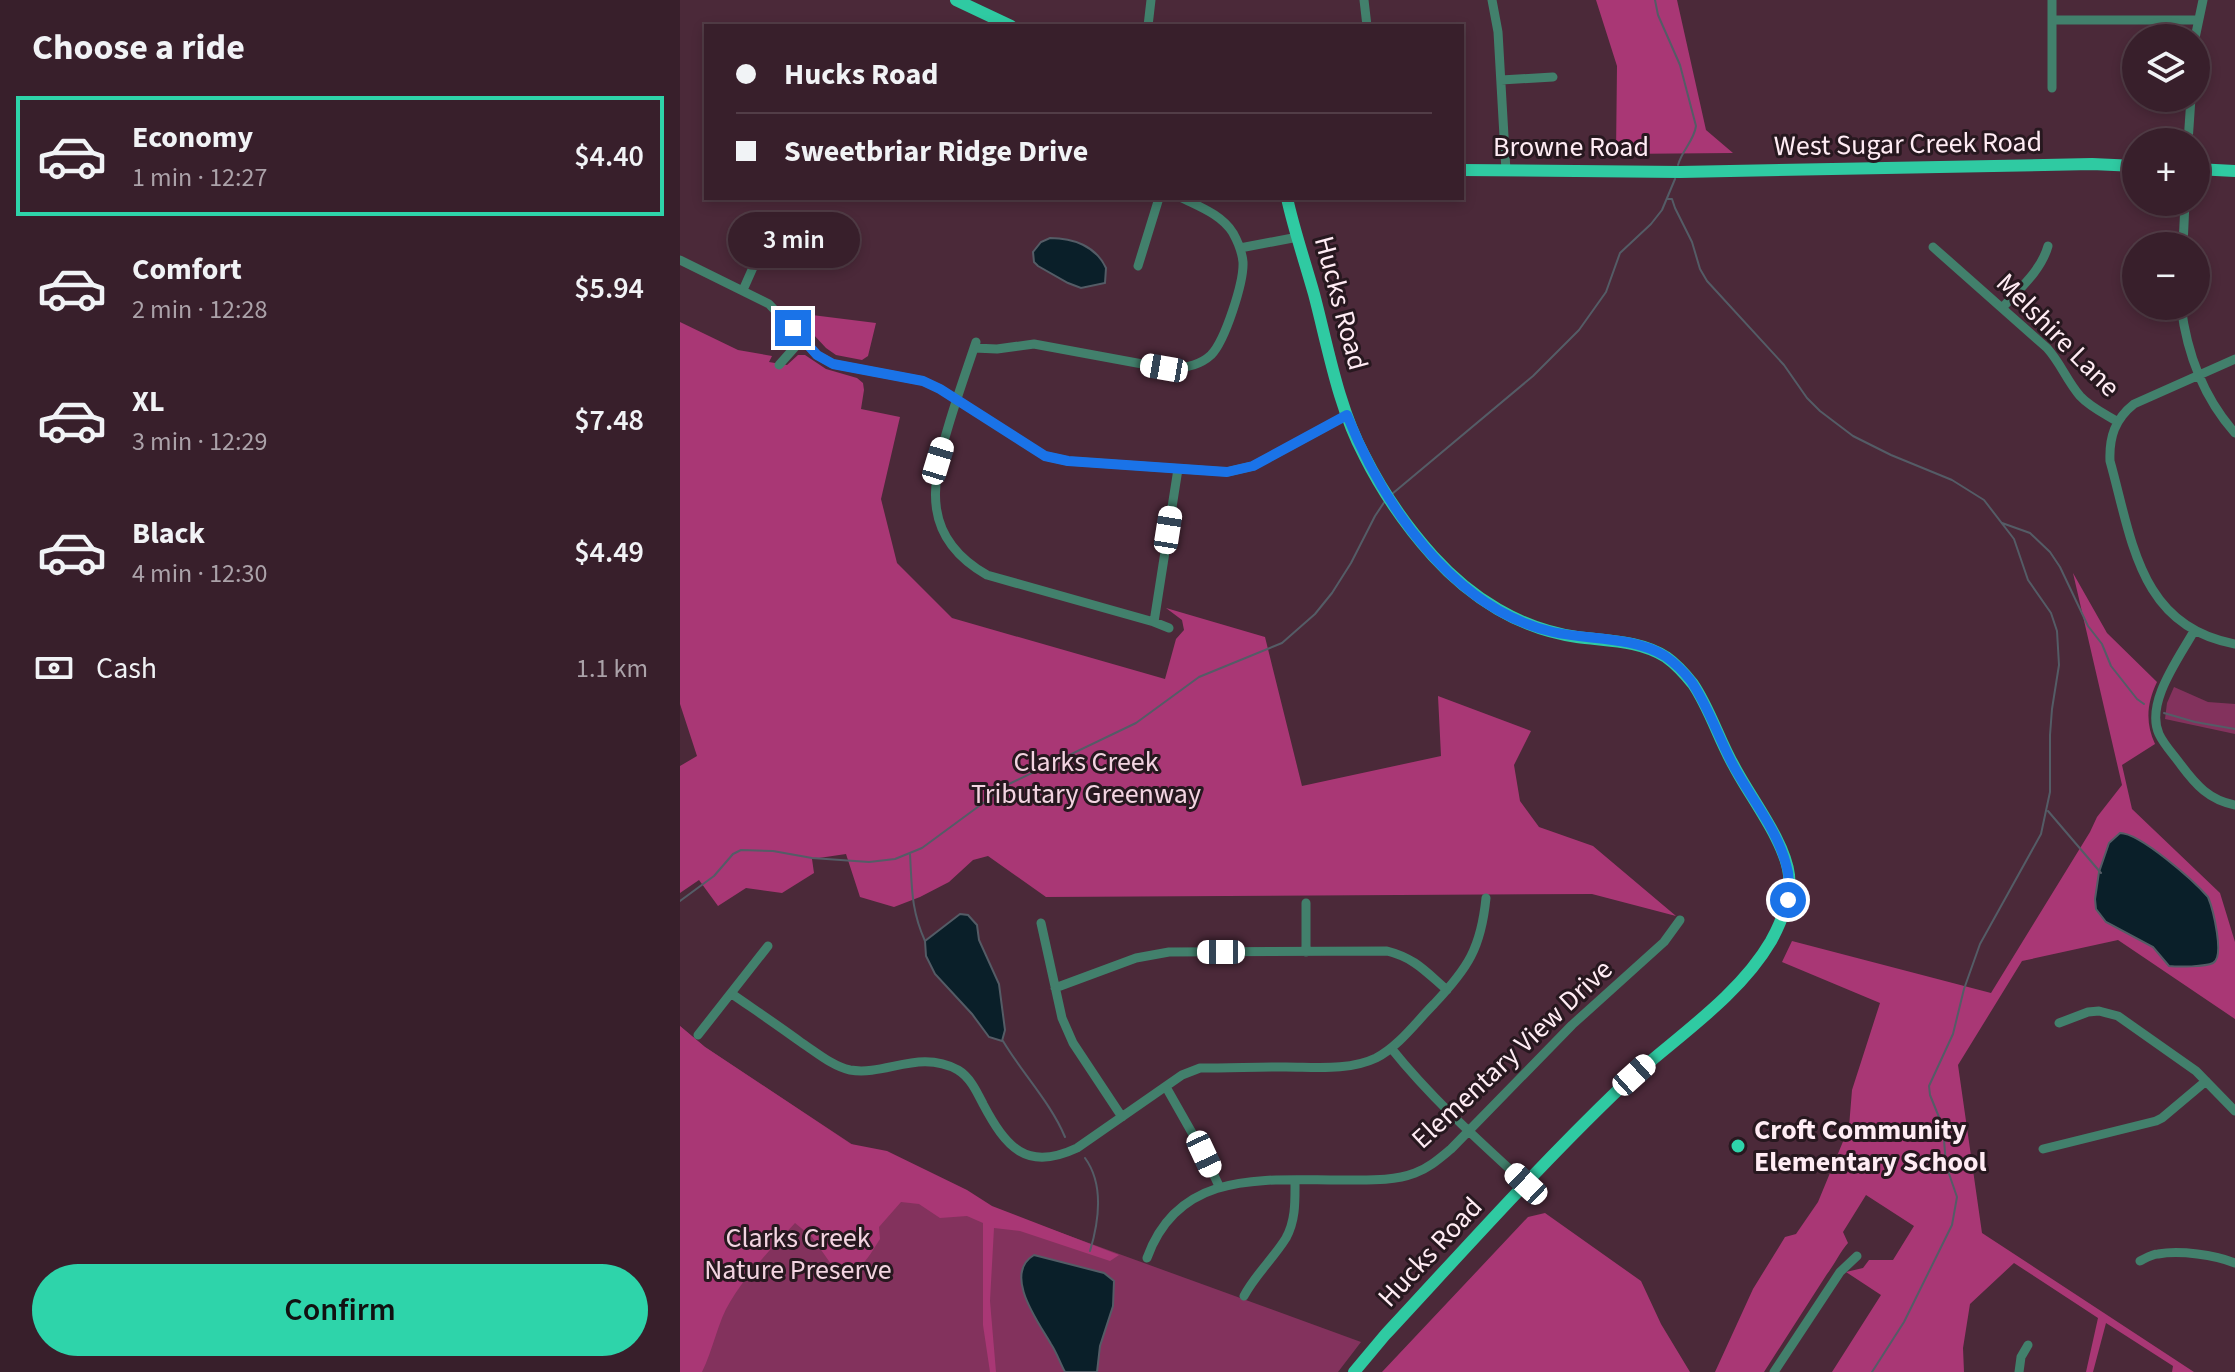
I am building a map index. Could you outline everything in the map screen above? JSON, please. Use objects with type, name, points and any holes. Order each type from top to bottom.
[{"type":"main road","points":[[956,0],[1007,24]]},
{"type":"main road","name":"West Sugar Creek Road","points":[[1680,172],[2122,165]]},
{"type":"main road","name":"Browne Road","points":[[1464,170],[1680,172]]},
{"type":"main road","points":[[2210,170],[2235,171]]},
{"type":"main road","name":"Hucks Road","points":[[1288,200],[1347,415],[1362,453],[1392,504],[1443,567],[1501,612],[1549,631],[1648,648],[1680,668],[1698,692],[1733,765],[1778,842],[1789,873],[1784,913],[1771,941],[1746,976],[1621,1087],[1526,1184],[1354,1372]]},
{"type":"street","points":[[1148,24],[1151,0]]},
{"type":"street","points":[[1364,0],[1367,24]]},
{"type":"street","points":[[1492,0],[1498,32],[1506,171]]},
{"type":"street","points":[[2052,0],[2052,88]]},
{"type":"street","points":[[2197,24],[2203,0]]},
{"type":"street","points":[[2052,20],[2197,20]]},
{"type":"street","points":[[1501,80],[1553,77]]},
{"type":"street","points":[[1138,266],[1158,200]]},
{"type":"street","points":[[1169,628],[987,575],[954,548],[943,531],[934,491],[938,461],[975,345],[997,349],[1034,344],[1178,369],[1192,366],[1210,356],[1223,339],[1242,278],[1243,263],[1231,230],[1217,216],[1186,200]]},
{"type":"street","points":[[743,290],[767,236]]},
{"type":"street","points":[[1240,248],[1298,237]]},
{"type":"street","points":[[2002,308],[2037,270],[2048,246]]},
{"type":"street","name":"Melshire Lane","points":[[1933,247],[2054,355],[2087,403],[2118,422]]},
{"type":"street","points":[[680,260],[769,304],[817,355],[833,364],[923,381],[1045,456],[1068,461],[1227,472],[1253,466],[1347,415]]},
{"type":"street","points":[[2183,320],[2198,375],[2216,409],[2235,433]]},
{"type":"street","points":[[779,365],[803,338]]},
{"type":"street","points":[[2235,359],[2134,404],[2118,422],[2111,437],[2110,461],[2142,572],[2161,604],[2194,631],[2235,644]]},
{"type":"street","points":[[1154,622],[1178,469]]},
{"type":"street","points":[[2194,631],[2160,693],[2156,708],[2157,725],[2160,736],[2199,788],[2235,805]]},
{"type":"street","points":[[732,994],[830,1061],[849,1070],[919,1061],[940,1063],[961,1071],[975,1088],[999,1134],[1012,1147],[1029,1156],[1061,1156],[1182,1075],[1200,1068],[1337,1067],[1373,1059],[1391,1048],[1467,966],[1477,945],[1486,898]]},
{"type":"street","points":[[1306,903],[1306,952]]},
{"type":"street","name":"Elementary View Drive","points":[[1147,1258],[1153,1241],[1177,1211],[1194,1198],[1219,1186],[1245,1181],[1381,1180],[1407,1175],[1433,1163],[1572,1025],[1664,942],[1680,920]]},
{"type":"street","points":[[1041,923],[1062,1018],[1073,1043],[1122,1117]]},
{"type":"street","points":[[698,1035],[768,946]]},
{"type":"street","points":[[1055,988],[1136,958],[1169,952],[1387,951],[1414,960],[1447,990]]},
{"type":"street","points":[[2059,1023],[2088,1012],[2109,1012],[2118,1016],[2180,1059],[2235,1111]]},
{"type":"street","points":[[1391,1048],[1468,1131],[1526,1184]]},
{"type":"street","points":[[2043,1149],[2156,1121],[2206,1081]]},
{"type":"street","points":[[1166,1087],[1219,1186]]},
{"type":"street","points":[[1244,1296],[1286,1237],[1295,1210],[1295,1181]]},
{"type":"street","points":[[2140,1261],[2158,1253],[2216,1257],[2235,1263]]},
{"type":"street","points":[[1774,1372],[1840,1272],[1857,1256]]},
{"type":"street","points":[[2019,1372],[2021,1357],[2028,1345]]},
{"type":"green space","points":[[1596,0],[1677,0],[1706,130],[1733,153],[1616,154],[1617,66]]},
{"type":"green space","points":[[804,314],[876,323],[868,356],[862,360],[836,355],[800,320]]},
{"type":"green space","name":"Clarks Creek Tributary Greenway","points":[[680,322],[738,350],[772,356],[769,362],[787,365],[798,355],[805,355],[826,369],[857,378],[863,383],[861,409],[900,417],[881,499],[897,563],[952,618],[1165,679],[1176,639],[1184,630],[1182,620],[1166,608],[1265,637],[1302,786],[1441,756],[1438,696],[1531,731],[1514,765],[1520,801],[1539,827],[1593,846],[1676,916],[1592,894],[1046,897],[988,856],[973,860],[949,882],[894,907],[860,897],[846,854],[812,859],[814,873],[782,893],[746,888],[718,906],[699,880],[680,893],[680,766],[697,756],[680,704]]},
{"type":"green space","points":[[2073,573],[2107,633],[2157,682],[2148,713],[2155,744],[2122,765],[2132,809],[2220,893],[2235,942],[2235,1019],[2118,940],[2022,961],[1958,1065],[1982,1233],[2194,1372],[2172,1372],[2173,1366],[2106,1323],[2093,1372],[2086,1372],[2098,1318],[2014,1263],[1970,1304],[1963,1348],[1964,1372],[1832,1372],[1881,1295],[1846,1272],[1863,1268],[1869,1260],[1893,1260],[1914,1226],[1866,1195],[1843,1232],[1848,1243],[1764,1372],[1715,1372],[1753,1289],[1785,1237],[1796,1234],[1818,1202],[1849,1127],[1852,1090],[1880,1003],[1782,962],[1792,941],[1991,993],[2097,817],[2122,785]]},
{"type":"green space","points":[[2174,687],[2208,702],[2235,704],[2235,734],[2165,719],[2167,703]]},
{"type":"green space","name":"Clarks Creek Nature Preserve","points":[[680,1026],[705,1047],[894,1172],[1361,1342],[1338,1372],[680,1372]]},
{"type":"green space","points":[[680,1026],[705,1047],[851,1144],[887,1151],[967,1190],[992,1206],[1119,1255],[1110,1261],[1020,1231],[994,1228],[990,1301],[996,1372],[990,1372],[983,1325],[983,1223],[967,1216],[940,1218],[919,1204],[901,1202],[879,1227],[880,1239],[863,1263],[852,1271],[838,1274],[812,1237],[795,1223],[752,1271],[730,1302],[702,1372],[680,1372]]},
{"type":"green space","points":[[1545,1213],[1641,1281],[1661,1324],[1690,1372],[1382,1372],[1528,1217]]},
{"type":"water","points":[[1050,238],[1075,242],[1090,249],[1106,268],[1105,283],[1081,288],[1038,266],[1034,262],[1033,252],[1041,242]]},
{"type":"water","points":[[2120,833],[2153,849],[2208,897],[2218,943],[2213,963],[2169,966],[2153,947],[2106,922],[2096,909],[2099,872],[2109,843]]},
{"type":"water","points":[[960,914],[968,915],[977,925],[979,940],[999,984],[1005,1030],[1002,1041],[989,1037],[935,974],[926,956],[925,941]]},
{"type":"water","points":[[1034,1255],[1104,1273],[1114,1281],[1113,1306],[1100,1346],[1097,1372],[1065,1372],[1032,1312],[1021,1274],[1025,1263]]},
{"type":"waterway","points":[[1655,0],[1658,15],[1680,65],[1696,126],[1678,165]]},
{"type":"waterway","points":[[1392,494],[1533,376],[1579,330],[1606,292],[1620,253],[1662,210],[1675,179]]},
{"type":"waterway","points":[[1667,199],[1672,199],[1707,281],[1784,365],[1820,411],[1853,436],[1952,480],[1984,500],[2014,539],[2028,580],[2051,613],[2057,631],[2059,665],[2050,735],[2050,792],[2041,834],[1980,944],[1953,1034],[1929,1086],[1943,1127],[1946,1165],[1957,1197],[1952,1225],[1904,1322],[1872,1372]]},
{"type":"waterway","points":[[680,901],[714,876],[733,854],[741,850],[869,862],[895,859],[922,848],[1009,784],[1136,723],[1199,677],[1282,643],[1315,614],[1332,593],[1385,501]]},
{"type":"waterway","points":[[2002,523],[2030,533],[2050,552],[2088,626],[2102,644],[2111,666],[2144,704]]},
{"type":"waterway","points":[[2164,713],[2235,729]]},
{"type":"waterway","points":[[2048,811],[2101,873]]},
{"type":"waterway","points":[[910,854],[915,909],[925,941]]},
{"type":"waterway","points":[[1003,1041],[1052,1112],[1065,1137]]},
{"type":"waterway","points":[[1085,1158],[1095,1179],[1098,1203],[1090,1251]]},
{"type":"place","name":"Croft Community Elementary School","points":[[1738,1146]]},
{"type":"route","points":[[793,328],[817,355],[833,364],[923,381],[1045,456],[1068,461],[1227,472],[1253,466],[1347,415],[1362,453],[1392,504],[1431,554],[1464,586],[1501,612],[1530,626],[1571,636],[1640,646],[1662,655],[1680,668],[1698,692],[1733,765],[1778,842],[1789,873],[1788,900]]}]
